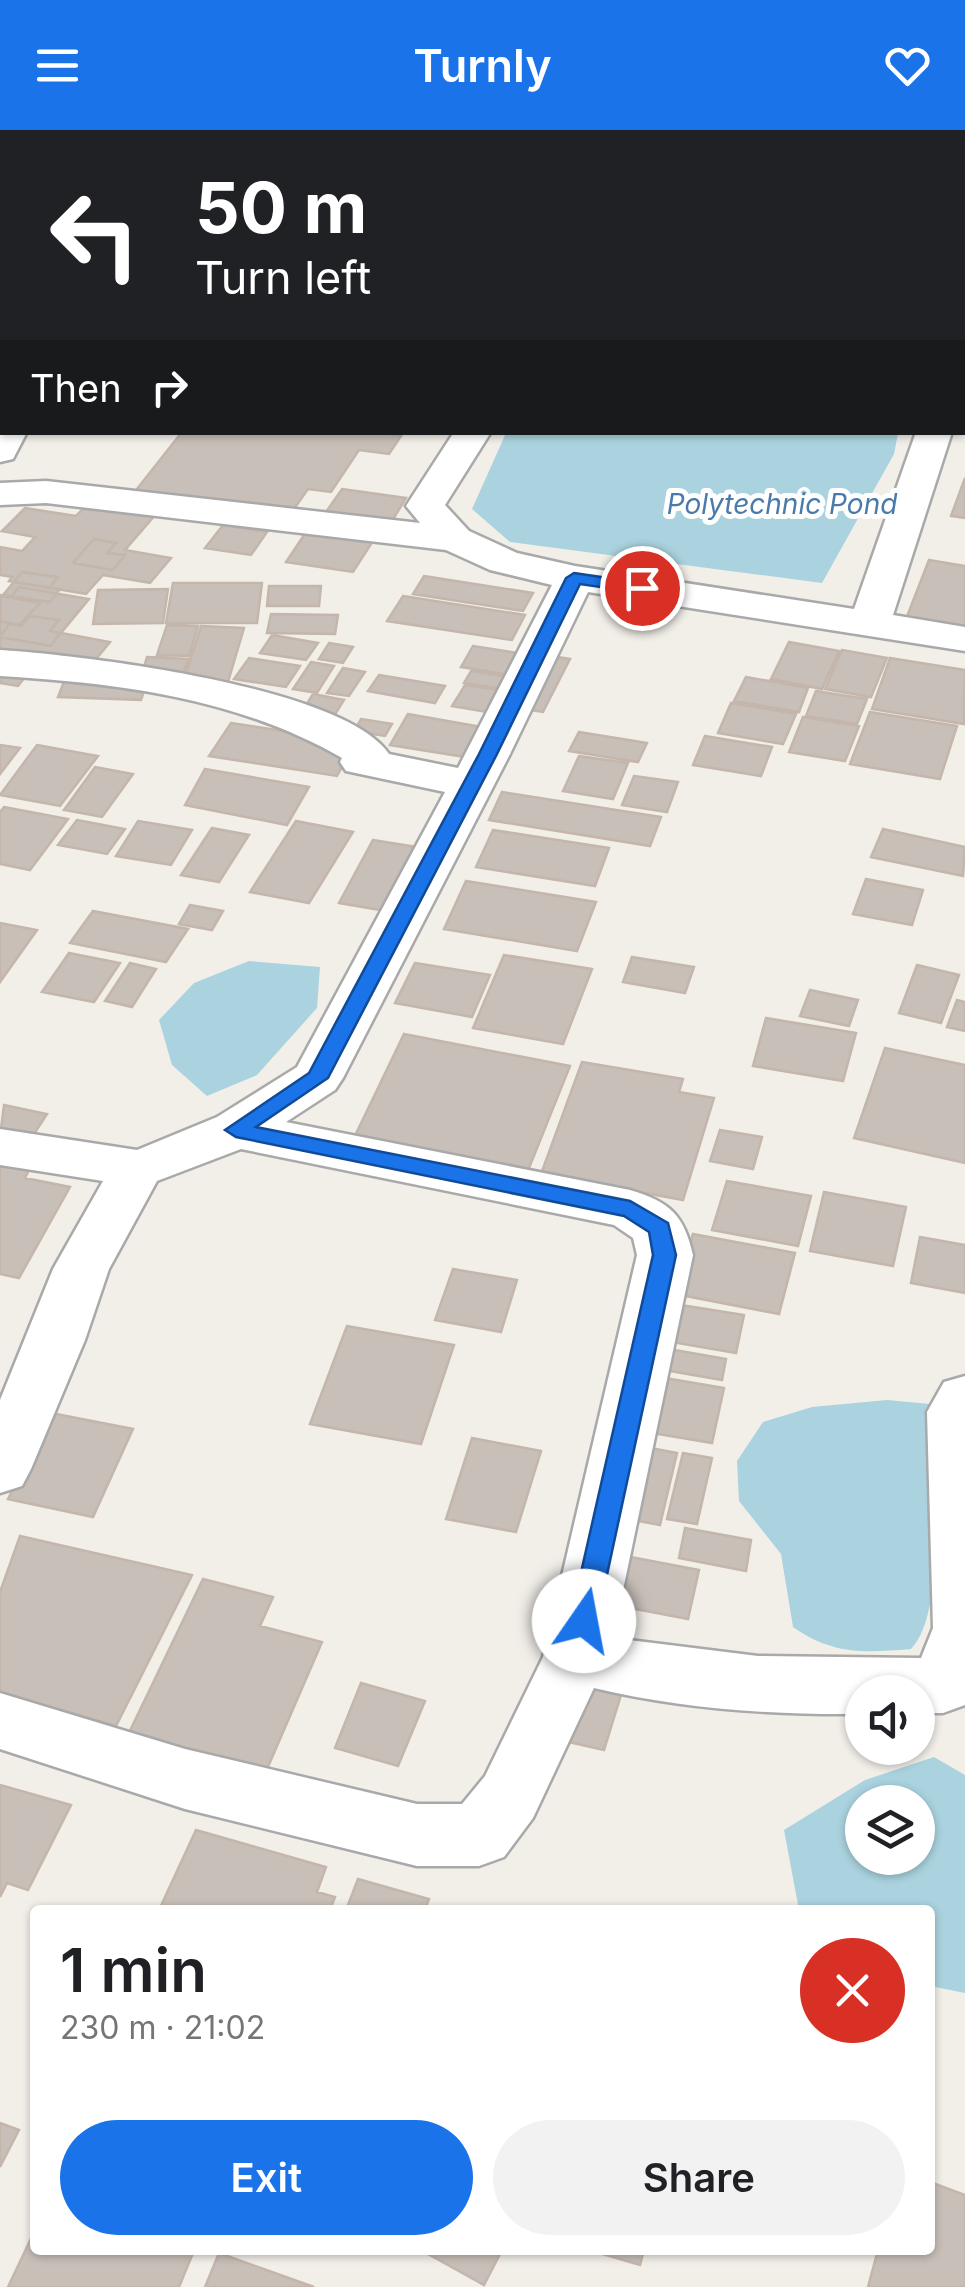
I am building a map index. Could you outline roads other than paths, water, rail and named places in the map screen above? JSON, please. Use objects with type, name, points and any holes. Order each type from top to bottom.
[{"type":"street","points":[[471,435],[425,506],[456,538],[504,562],[574,578],[965,639]]},
{"type":"street","points":[[870,622],[933,435]]},
{"type":"street","points":[[0,465],[46,492]]},
{"type":"street","points":[[0,494],[46,492],[456,538]]},
{"type":"street","points":[[0,1147],[136,1168],[167,1160],[236,1130],[317,1078],[472,784],[574,578]]},
{"type":"street","points":[[0,662],[53,680],[154,678],[332,730],[367,754],[362,762],[472,784]]},
{"type":"street","points":[[0,1722],[185,1779],[418,1835],[479,1836],[509,1798],[576,1658],[665,1255],[660,1228],[630,1209],[236,1130]]},
{"type":"street","points":[[0,1469],[56,1340],[81,1269],[136,1168]]},
{"type":"street","points":[[576,1658],[645,1675],[695,1679],[826,1687],[943,1685],[965,1628],[957,1412],[965,1398]]},
{"type":"water","name":"Polytechnic Pond","points":[[505,435],[898,435],[894,454],[822,583],[510,542],[472,509]]},
{"type":"water","points":[[249,961],[320,967],[317,1008],[257,1075],[207,1096],[172,1065],[159,1020],[194,983]]},
{"type":"water","points":[[887,1400],[930,1404],[936,1532],[930,1602],[923,1630],[911,1649],[849,1650],[822,1643],[793,1627],[781,1554],[739,1501],[737,1461],[763,1422],[812,1407]]},
{"type":"water","points":[[935,1758],[965,1775],[965,1993],[935,1987],[935,1905],[798,1905],[784,1830],[845,1792],[845,1875],[935,1875],[935,1785],[857,1785],[910,1765],[935,1765]]}]
